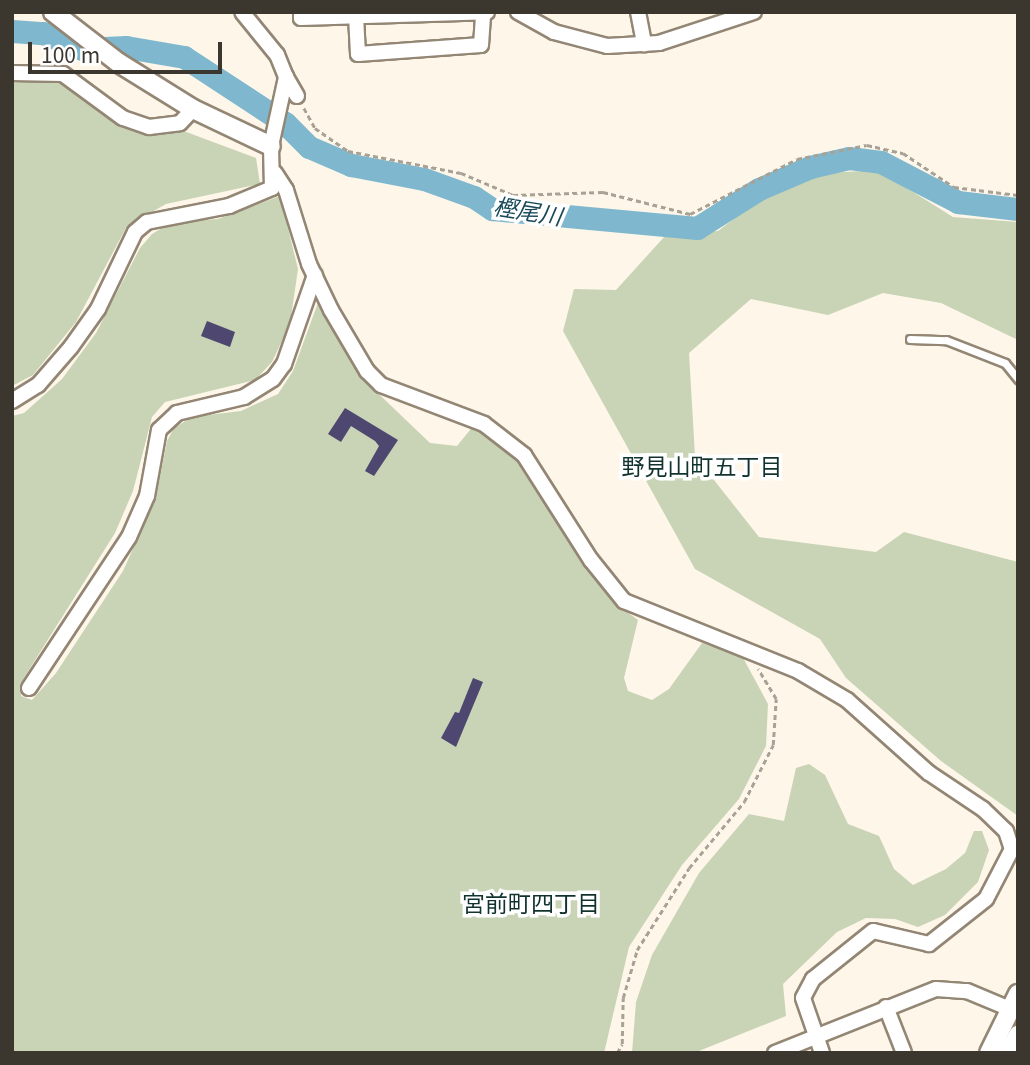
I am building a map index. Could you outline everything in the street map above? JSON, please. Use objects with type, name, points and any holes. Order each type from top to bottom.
[{"type":"street","points":[[242,12],[277,55],[297,96]]},
{"type":"street","points":[[301,12],[301,18],[356,16],[485,13],[481,45],[358,54],[356,16]]},
{"type":"street","points":[[518,12],[578,40],[607,46],[645,44],[754,12]]},
{"type":"street","points":[[638,12],[645,44]]},
{"type":"street","points":[[58,15],[119,63],[193,109],[271,146]]},
{"type":"street","points":[[12,73],[63,74],[123,118],[149,127],[180,123],[193,109]]},
{"type":"street","points":[[12,401],[38,385],[71,347],[98,309],[135,232],[147,222],[254,199],[272,188],[275,173],[271,146],[286,77]]},
{"type":"street","points":[[275,173],[286,190],[314,275],[367,371],[381,385],[484,424],[524,454],[591,560],[624,601],[798,671],[847,700],[929,773],[983,809],[1006,831],[1012,849],[986,899],[929,944],[873,932],[813,979],[803,998],[822,1053]]},
{"type":"street","points":[[29,688],[129,537],[147,496],[159,430],[177,413],[244,397],[273,379],[284,364],[314,275]]},
{"type":"street","points":[[775,1053],[936,989],[968,991],[1015,1005],[989,1053]]},
{"type":"street","points":[[886,1007],[904,1053]]},
{"type":"street","points":[[1009,1053],[1018,1035]]},
{"type":"lane","points":[[910,340],[946,340],[1005,363],[1018,379]]},
{"type":"path","points":[[297,96],[315,128],[348,151],[461,173],[513,195],[603,192],[690,214],[797,159],[867,145],[903,153],[954,187],[1018,195]]},
{"type":"path","points":[[617,1053],[622,1044],[622,998],[637,950],[690,868],[744,802],[773,745],[776,699],[744,648]]},
{"type":"green space","points":[[12,69],[79,83],[106,102],[256,158],[260,184],[166,204],[127,226],[76,322],[33,375],[12,386]]},
{"type":"green space","points":[[878,170],[953,217],[1018,222],[1018,340],[941,303],[883,293],[828,315],[751,299],[689,353],[695,456],[759,537],[876,552],[904,532],[1018,562],[1018,816],[941,761],[846,678],[820,639],[695,569],[563,331],[574,289],[616,290],[665,236],[718,231],[768,193],[828,173]]},
{"type":"green space","points":[[280,196],[298,269],[290,324],[272,362],[255,380],[165,402],[152,417],[133,491],[115,533],[20,684],[21,696],[32,700],[56,673],[123,571],[156,497],[167,441],[174,428],[192,417],[241,411],[278,394],[293,371],[319,300],[362,378],[430,443],[457,446],[474,425],[520,460],[584,562],[619,606],[638,620],[624,678],[628,691],[652,700],[669,689],[702,643],[742,656],[768,704],[766,746],[739,799],[682,865],[629,947],[604,1053],[12,1053],[12,416],[24,413],[62,379],[96,333],[140,248],[152,234],[172,222],[218,219]]},
{"type":"green space","points":[[809,764],[825,775],[848,824],[879,836],[894,869],[913,885],[946,869],[965,853],[974,831],[982,831],[989,850],[978,882],[945,915],[918,927],[895,919],[866,918],[837,932],[783,984],[786,1016],[694,1053],[632,1053],[636,1002],[652,955],[699,873],[749,814],[784,821],[796,768]]},
{"type":"building","points":[[207,321],[235,332],[230,347],[201,336]]},
{"type":"building","points":[[345,408],[398,440],[374,476],[365,471],[379,446],[375,441],[351,426],[341,442],[328,434]]},
{"type":"building","points":[[473,678],[483,682],[456,747],[441,738],[455,712],[459,713]]},
{"type":"waterway","name":"樫尾川","points":[[12,31],[43,33],[82,49],[126,47],[184,57],[285,123],[309,147],[351,165],[424,179],[474,197],[492,209],[697,228],[759,189],[810,167],[849,158],[881,162],[958,202],[1018,209]]},
{"type":"district","name":"野見山町五丁目","points":[[702,465]]},
{"type":"district","name":"宮前町四丁目","points":[[531,902]]}]
